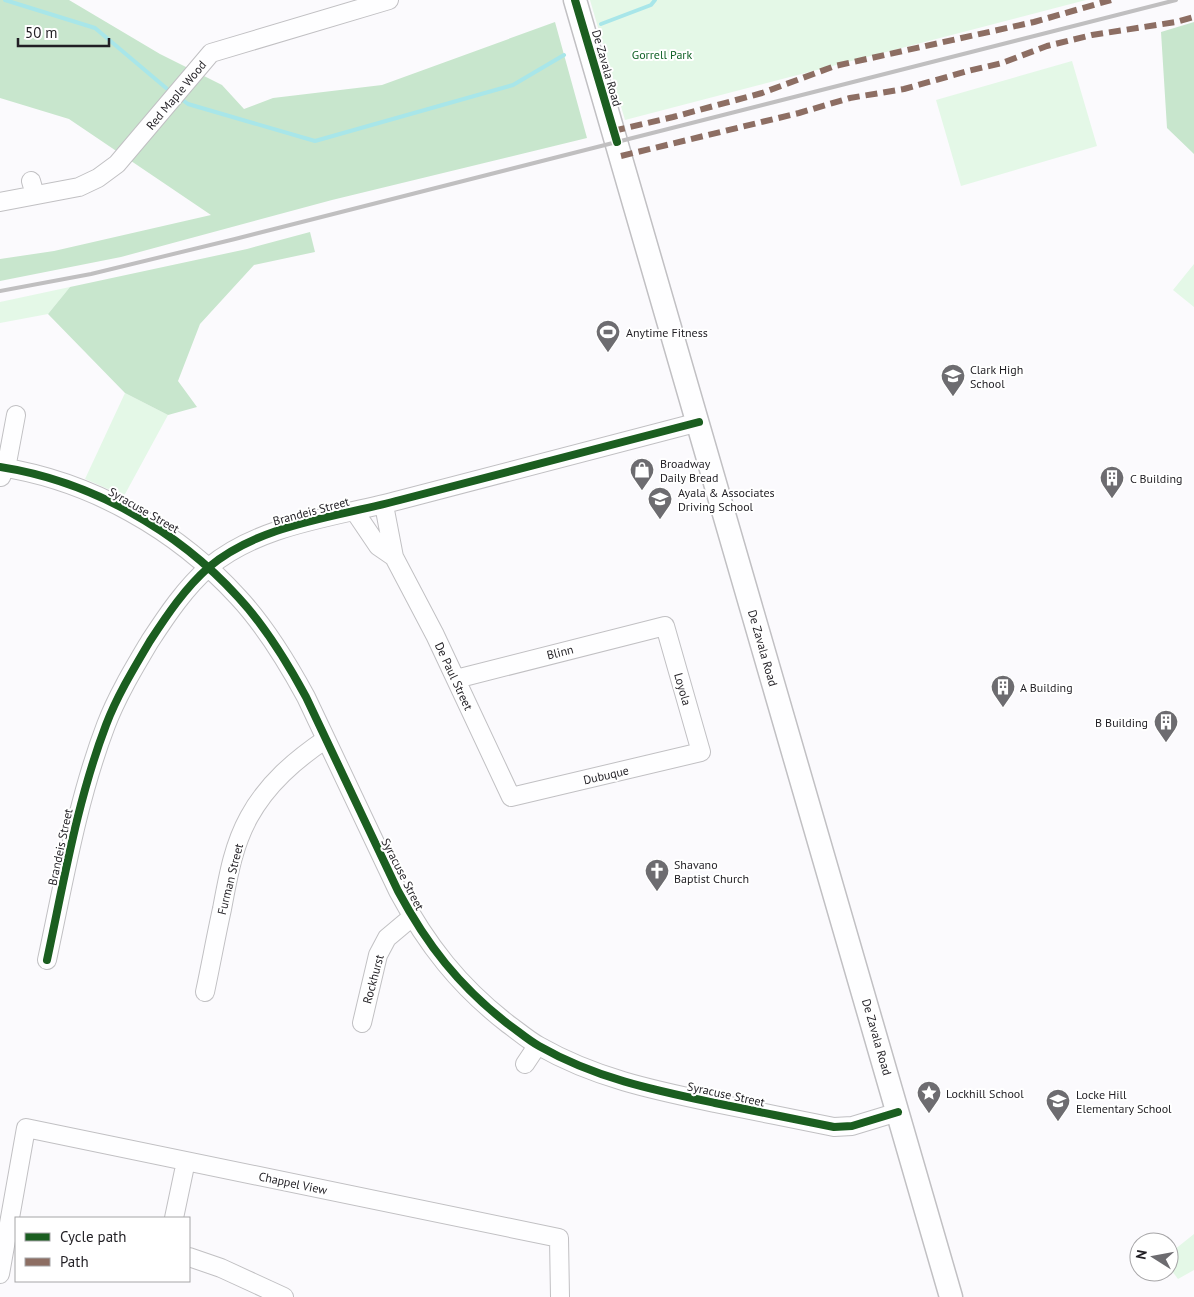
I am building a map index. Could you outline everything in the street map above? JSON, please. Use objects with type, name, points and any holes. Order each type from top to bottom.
[{"type":"main road","name":"De Zavala Road","points":[[575,0],[952,1297]]},
{"type":"street","name":"Red Maple Wood","points":[[0,202],[33,188],[78,187],[98,178],[118,164],[211,53],[389,0]]},
{"type":"street","points":[[2,472],[16,415]]},
{"type":"street","name":"Brandeis Street","points":[[48,960],[78,813],[87,778],[106,723],[134,668],[166,616],[208,568],[228,553],[284,528],[355,512],[699,422]]},
{"type":"street","name":"Syracuse Street","points":[[2,472],[56,480],[80,488],[115,504],[172,538],[208,568],[238,597],[266,631],[290,667],[398,891],[412,917],[436,953],[461,983],[490,1010],[538,1046],[589,1070],[626,1083],[656,1091],[834,1127],[852,1126],[898,1112]]},
{"type":"street","name":"De Paul Street","points":[[384,504],[394,557],[456,679],[511,797]]},
{"type":"street","name":"De Paul Street","points":[[355,512],[378,546],[394,557]]},
{"type":"street","name":"Blinn","points":[[456,679],[665,626]]},
{"type":"street","name":"Loyola","points":[[665,626],[701,752]]},
{"type":"street","name":"Furman Street","points":[[206,992],[229,872],[241,834],[249,817],[272,784],[306,753],[326,739]]},
{"type":"street","name":"Dubuque","points":[[511,797],[701,752]]},
{"type":"street","name":"Rockhurst","points":[[362,1023],[378,955],[387,938],[412,917]]},
{"type":"street","points":[[525,1064],[538,1046]]},
{"type":"street","name":"Chappel View","points":[[0,1274],[26,1128],[559,1238],[560,1297]]},
{"type":"street","points":[[174,1217],[186,1161]]},
{"type":"street","points":[[190,1256],[221,1268],[284,1297]]},
{"type":"green space","points":[[0,0],[69,0],[160,54],[222,85],[244,109],[273,98],[382,85],[555,22],[587,138],[332,200],[121,257],[0,281],[0,259],[54,251],[211,215],[69,119],[0,98]]},
{"type":"green space","name":"Gorrell Park","points":[[590,0],[1086,0],[625,120]]},
{"type":"green space","points":[[1194,22],[1194,154],[1167,128],[1161,32]]},
{"type":"green space","points":[[1072,61],[1097,146],[961,186],[936,100]]},
{"type":"green space","points":[[310,232],[315,252],[254,265],[200,324],[178,381],[197,407],[168,415],[125,393],[48,314],[70,287],[247,249]]},
{"type":"green space","points":[[1194,264],[1194,307],[1173,290]]},
{"type":"green space","points":[[70,287],[48,314],[0,323],[0,302]]},
{"type":"green space","points":[[125,393],[168,415],[124,496],[85,479]]},
{"type":"green space","points":[[1194,1234],[1194,1270],[1179,1278],[1179,1246]]},
{"type":"waterway","points":[[5,0],[95,28],[172,93]]},
{"type":"waterway","points":[[601,24],[651,5],[655,0]]},
{"type":"waterway","points":[[180,98],[188,104],[315,141],[513,85],[564,55]]},
{"type":"railway","points":[[0,291],[91,274],[235,239],[1176,0]]},
{"type":"marked path","points":[[613,131],[762,93],[835,66],[1034,22],[1111,0]]},
{"type":"marked path","points":[[621,156],[799,113],[850,98],[904,89],[1002,63],[1047,46],[1092,35],[1176,22],[1194,17]]},
{"type":"cycle path","points":[[575,0],[617,142]]},
{"type":"cycle path","points":[[47,960],[79,812],[110,714],[126,682],[156,631],[184,593],[209,567],[229,552],[275,531],[699,422]]},
{"type":"cycle path","points":[[0,467],[34,474],[67,484],[130,512],[188,550],[238,597],[258,620],[306,697],[409,911],[433,947],[459,979],[490,1010],[527,1038],[581,1067],[625,1082],[692,1098],[834,1127],[852,1126],[898,1112]]},
{"type":"place","name":"Anytime Fitness","points":[[608,353]]},
{"type":"place","name":"Clark High School","points":[[953,397]]},
{"type":"place","name":"Broadway Daily Bread","points":[[642,491]]},
{"type":"place","name":"C Building","points":[[1112,499]]},
{"type":"place","name":"Ayala & Associates Driving School","points":[[660,520]]},
{"type":"place","name":"A Building","points":[[1003,708]]},
{"type":"place","name":"B Building","points":[[1166,743]]},
{"type":"place","name":"Shavano Baptist Church","points":[[657,892]]},
{"type":"place","name":"Lockhill School","points":[[929,1114]]},
{"type":"place","name":"Locke Hill Elementary School","points":[[1058,1122]]}]
